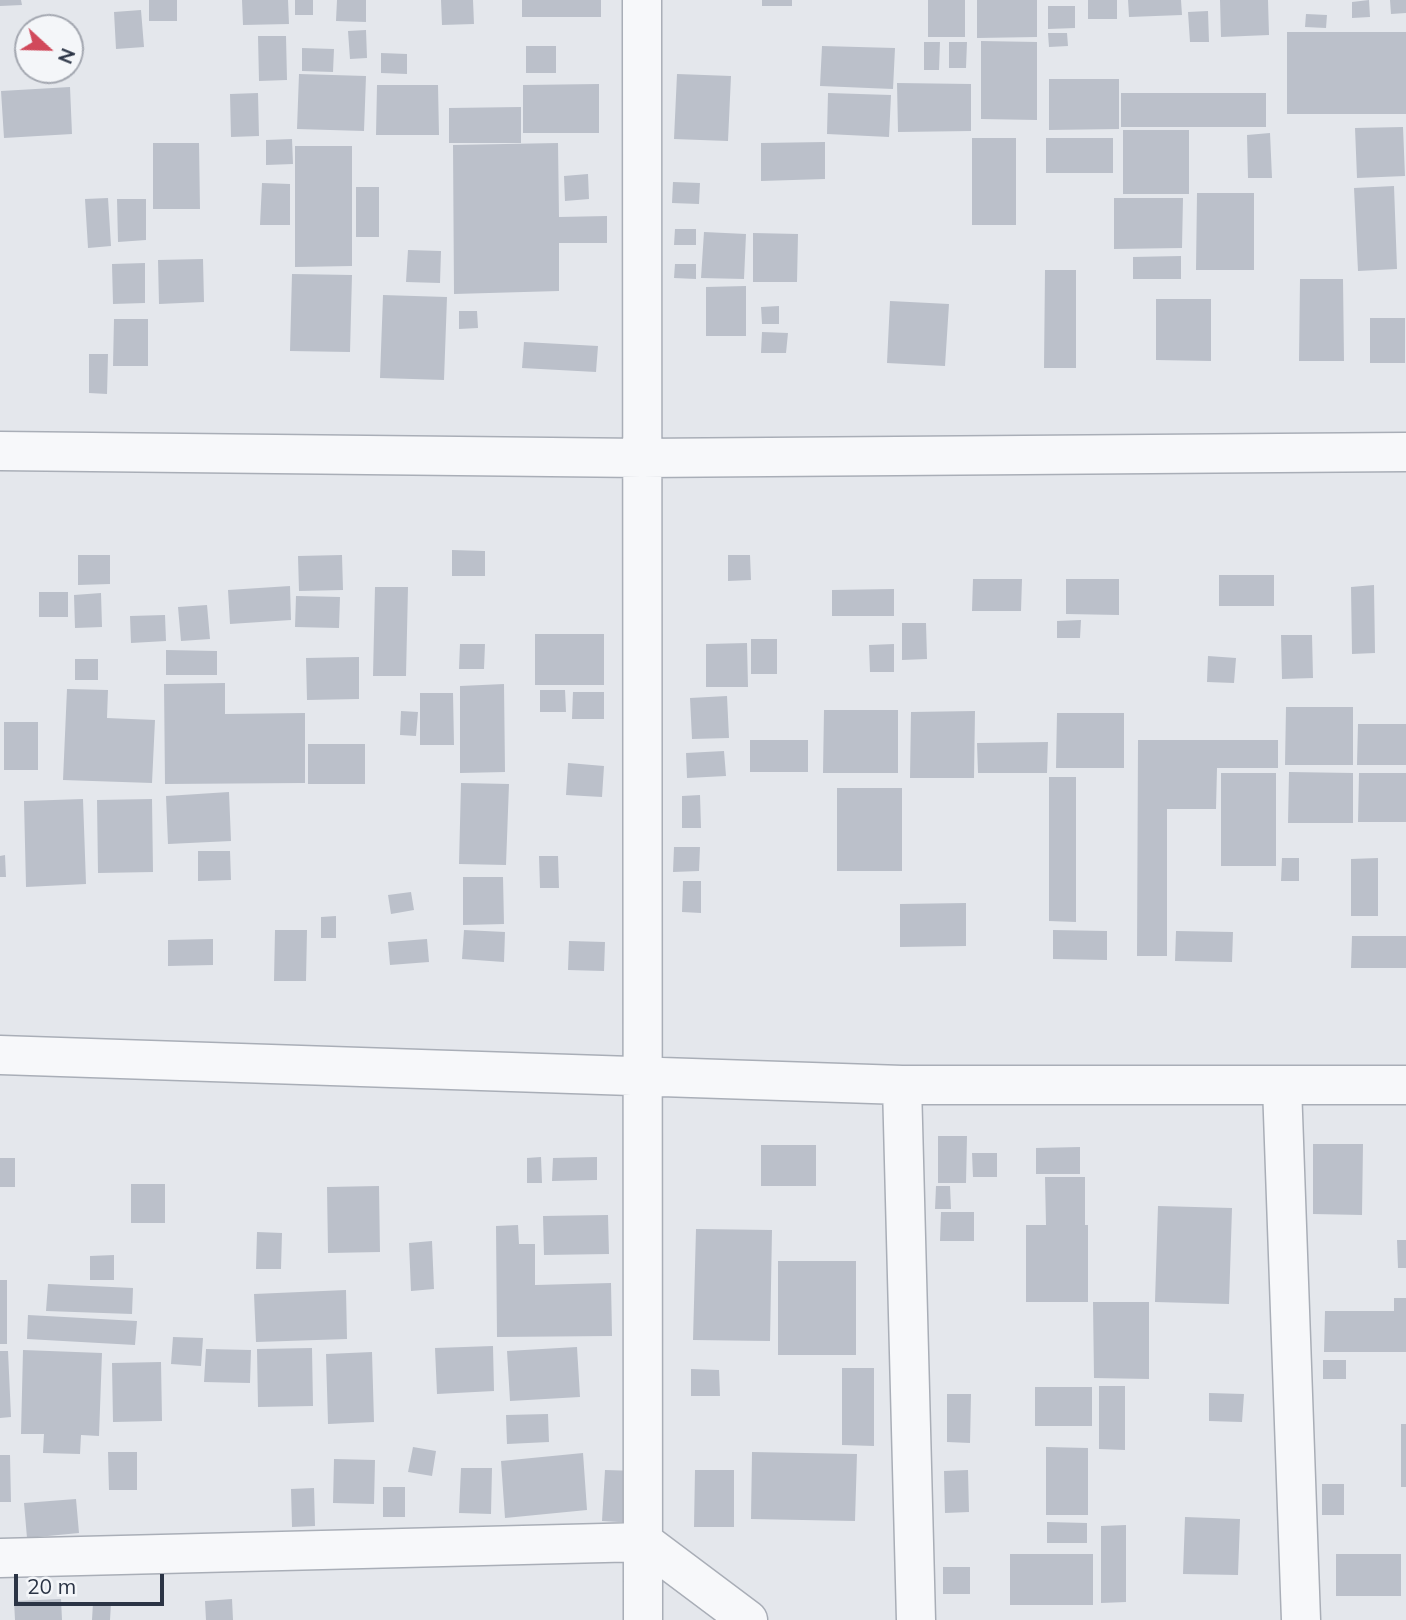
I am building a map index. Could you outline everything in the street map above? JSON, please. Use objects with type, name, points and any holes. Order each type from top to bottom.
[{"type":"street","points":[[642,0],[643,1620]]},
{"type":"street","points":[[0,452],[642,458],[1406,452]]},
{"type":"street","points":[[0,1055],[902,1085],[1406,1085]]},
{"type":"street","points":[[902,1085],[916,1620]]},
{"type":"street","points":[[1282,1086],[1301,1620]]},
{"type":"street","points":[[0,1558],[644,1542],[748,1620]]},
{"type":"building","points":[[0,0],[21,0],[22,5],[0,6]]},
{"type":"building","points":[[149,0],[177,0],[177,21],[149,21]]},
{"type":"building","points":[[242,0],[288,0],[289,24],[243,25]]},
{"type":"building","points":[[295,0],[313,0],[313,15],[295,15]]},
{"type":"building","points":[[337,0],[366,0],[366,22],[336,21]]},
{"type":"building","points":[[441,0],[473,0],[474,24],[442,25]]},
{"type":"building","points":[[522,0],[601,0],[601,17],[522,17]]},
{"type":"building","points":[[762,0],[792,0],[792,6],[762,6]]},
{"type":"building","points":[[928,0],[965,0],[965,37],[928,37]]},
{"type":"building","points":[[977,0],[1037,0],[1037,37],[977,38]]},
{"type":"building","points":[[1088,0],[1117,0],[1117,19],[1088,19]]},
{"type":"building","points":[[1128,0],[1181,0],[1182,15],[1129,17]]},
{"type":"building","points":[[1220,0],[1268,0],[1269,35],[1221,37]]},
{"type":"building","points":[[1369,0],[1370,17],[1352,18],[1352,2]]},
{"type":"building","points":[[1390,0],[1406,0],[1406,13],[1391,14]]},
{"type":"building","points":[[1048,6],[1075,6],[1075,28],[1048,29]]},
{"type":"building","points":[[141,10],[144,47],[116,49],[114,12]]},
{"type":"building","points":[[1208,11],[1209,42],[1190,42],[1188,12]]},
{"type":"building","points":[[1306,14],[1327,15],[1326,28],[1305,27]]},
{"type":"building","points":[[366,30],[367,58],[350,59],[348,31]]},
{"type":"building","points":[[1287,32],[1406,32],[1406,114],[1287,114]]},
{"type":"building","points":[[1048,33],[1067,33],[1068,46],[1049,47]]},
{"type":"building","points":[[258,36],[286,36],[287,80],[259,81]]},
{"type":"building","points":[[981,41],[1037,42],[1037,120],[981,119]]},
{"type":"building","points":[[924,42],[940,42],[939,70],[924,70]]},
{"type":"building","points":[[949,42],[967,42],[966,68],[949,68]]},
{"type":"building","points":[[526,46],[556,46],[556,73],[526,73]]},
{"type":"building","points":[[822,46],[895,48],[893,89],[820,86]]},
{"type":"building","points":[[302,48],[334,49],[333,72],[302,71]]},
{"type":"building","points":[[381,53],[407,54],[407,74],[381,73]]},
{"type":"building","points":[[299,74],[366,76],[364,131],[297,129]]},
{"type":"building","points":[[677,74],[731,76],[728,141],[674,139]]},
{"type":"building","points":[[1049,79],[1119,79],[1119,129],[1049,130]]},
{"type":"building","points":[[897,83],[971,84],[971,131],[898,132]]},
{"type":"building","points":[[599,84],[599,133],[523,133],[523,85]]},
{"type":"building","points":[[377,85],[438,85],[439,135],[376,135]]},
{"type":"building","points":[[70,87],[72,134],[4,138],[1,91]]},
{"type":"building","points":[[258,93],[259,136],[231,137],[230,94]]},
{"type":"building","points":[[828,93],[891,95],[889,137],[827,134]]},
{"type":"building","points":[[1121,93],[1266,93],[1266,127],[1121,127]]},
{"type":"building","points":[[521,107],[521,143],[449,143],[449,108]]},
{"type":"building","points":[[1403,127],[1405,176],[1357,178],[1355,128]]},
{"type":"building","points":[[1123,130],[1189,130],[1189,194],[1123,194]]},
{"type":"building","points":[[1270,133],[1272,178],[1248,178],[1247,135]]},
{"type":"building","points":[[972,138],[1016,138],[1016,225],[972,225]]},
{"type":"building","points":[[1046,138],[1113,138],[1113,173],[1046,173]]},
{"type":"building","points":[[292,139],[293,164],[266,165],[266,140]]},
{"type":"building","points":[[825,142],[825,179],[761,181],[761,143]]},
{"type":"building","points":[[153,143],[199,143],[200,209],[153,209]]},
{"type":"building","points":[[558,143],[559,217],[607,216],[607,243],[559,243],[559,291],[454,294],[453,145]]},
{"type":"building","points":[[295,146],[352,146],[352,266],[295,267]]},
{"type":"building","points":[[588,174],[589,199],[565,201],[564,176]]},
{"type":"building","points":[[673,182],[700,183],[699,204],[672,203]]},
{"type":"building","points":[[262,183],[290,184],[290,225],[260,225]]},
{"type":"building","points":[[1394,186],[1397,269],[1358,271],[1354,188]]},
{"type":"building","points":[[356,187],[379,187],[379,237],[356,237]]},
{"type":"building","points":[[1197,193],[1254,193],[1254,270],[1196,270]]},
{"type":"building","points":[[108,198],[111,246],[88,248],[85,199]]},
{"type":"building","points":[[1114,198],[1183,198],[1182,248],[1114,249]]},
{"type":"building","points":[[117,199],[146,199],[146,240],[118,242]]},
{"type":"building","points":[[675,229],[696,229],[696,245],[674,245]]},
{"type":"building","points":[[704,232],[746,234],[744,279],[701,278]]},
{"type":"building","points":[[753,233],[798,234],[797,282],[753,282]]},
{"type":"building","points":[[408,250],[441,251],[440,283],[406,282]]},
{"type":"building","points":[[1181,256],[1181,279],[1133,279],[1133,257]]},
{"type":"building","points":[[203,259],[204,302],[159,304],[158,260]]},
{"type":"building","points":[[145,263],[145,303],[113,304],[112,264]]},
{"type":"building","points":[[675,264],[696,264],[696,279],[674,278]]},
{"type":"building","points":[[1045,270],[1076,270],[1076,368],[1044,368]]},
{"type":"building","points":[[292,274],[352,275],[350,352],[290,351]]},
{"type":"building","points":[[1300,279],[1343,279],[1344,361],[1299,361]]},
{"type":"building","points":[[746,286],[746,336],[706,336],[706,287]]},
{"type":"building","points":[[383,295],[447,297],[444,380],[380,378]]},
{"type":"building","points":[[1156,299],[1211,299],[1211,361],[1156,360]]},
{"type":"building","points":[[890,301],[949,304],[945,366],[887,363]]},
{"type":"building","points":[[779,306],[779,324],[762,324],[761,307]]},
{"type":"building","points":[[459,311],[477,311],[478,328],[459,329]]},
{"type":"building","points":[[1370,318],[1405,318],[1405,363],[1370,363]]},
{"type":"building","points":[[114,319],[148,319],[148,366],[113,366]]},
{"type":"building","points":[[762,332],[788,333],[786,353],[761,353]]},
{"type":"building","points":[[524,342],[598,346],[596,372],[522,368]]},
{"type":"building","points":[[89,354],[108,354],[107,394],[89,393]]},
{"type":"building","points":[[452,550],[485,551],[485,576],[452,576]]},
{"type":"building","points":[[78,555],[110,555],[110,584],[78,585]]},
{"type":"building","points":[[342,555],[343,590],[299,591],[298,556]]},
{"type":"building","points":[[728,555],[750,555],[751,580],[728,581]]},
{"type":"building","points":[[1219,575],[1274,575],[1274,606],[1219,606]]},
{"type":"building","points":[[973,579],[1022,579],[1021,611],[972,611]]},
{"type":"building","points":[[1066,579],[1119,579],[1119,615],[1066,614]]},
{"type":"building","points":[[1374,585],[1375,653],[1352,654],[1351,587]]},
{"type":"building","points":[[290,586],[291,620],[230,624],[228,590]]},
{"type":"building","points":[[375,587],[408,587],[406,676],[373,676]]},
{"type":"building","points":[[894,589],[894,616],[832,616],[832,590]]},
{"type":"building","points":[[39,592],[68,592],[68,617],[39,617]]},
{"type":"building","points":[[101,593],[102,627],[75,628],[74,595]]},
{"type":"building","points":[[296,596],[340,597],[339,628],[295,627]]},
{"type":"building","points":[[207,605],[210,639],[181,641],[178,607]]},
{"type":"building","points":[[165,615],[166,641],[131,643],[130,616]]},
{"type":"building","points":[[1081,620],[1080,638],[1057,638],[1057,621]]},
{"type":"building","points":[[902,623],[926,623],[927,659],[902,660]]},
{"type":"building","points":[[535,634],[604,634],[604,685],[535,685]]},
{"type":"building","points":[[1281,635],[1312,635],[1313,678],[1282,679]]},
{"type":"building","points":[[751,639],[777,639],[777,674],[751,674]]},
{"type":"building","points":[[747,643],[748,687],[706,687],[706,644]]},
{"type":"building","points":[[460,644],[485,644],[484,669],[459,669]]},
{"type":"building","points":[[894,644],[894,672],[870,672],[869,645]]},
{"type":"building","points":[[166,650],[217,651],[217,675],[166,675]]},
{"type":"building","points":[[1208,656],[1236,658],[1234,683],[1207,682]]},
{"type":"building","points":[[359,657],[359,699],[307,700],[306,658]]},
{"type":"building","points":[[75,659],[98,659],[98,680],[75,680]]},
{"type":"building","points":[[225,683],[225,714],[305,713],[305,783],[165,784],[164,684]]},
{"type":"building","points":[[504,684],[505,772],[460,773],[460,686]]},
{"type":"building","points":[[67,689],[108,690],[107,718],[155,720],[152,783],[63,780]]},
{"type":"building","points":[[540,690],[565,690],[566,712],[540,712]]},
{"type":"building","points":[[573,692],[604,692],[604,719],[572,719]]},
{"type":"building","points":[[420,693],[453,693],[454,745],[420,745]]},
{"type":"building","points":[[727,696],[729,738],[692,739],[690,698]]},
{"type":"building","points":[[1286,707],[1353,707],[1353,765],[1285,765]]},
{"type":"building","points":[[824,710],[898,710],[898,773],[823,773]]},
{"type":"building","points":[[401,711],[418,712],[416,736],[400,735]]},
{"type":"building","points":[[975,711],[974,778],[910,778],[911,712]]},
{"type":"building","points":[[1057,713],[1124,713],[1124,768],[1056,768]]},
{"type":"building","points":[[4,722],[38,722],[38,770],[4,770]]},
{"type":"building","points":[[1358,724],[1406,724],[1406,765],[1357,765]]},
{"type":"building","points":[[750,740],[808,740],[808,772],[750,772]]},
{"type":"building","points":[[1138,740],[1278,740],[1278,768],[1217,768],[1216,809],[1167,809],[1167,956],[1137,956]]},
{"type":"building","points":[[1048,742],[1047,773],[978,773],[977,743]]},
{"type":"building","points":[[308,744],[365,744],[365,784],[308,784]]},
{"type":"building","points":[[724,751],[726,776],[687,778],[686,753]]},
{"type":"building","points":[[568,763],[604,766],[602,797],[566,795]]},
{"type":"building","points":[[1289,772],[1353,773],[1353,823],[1288,823]]},
{"type":"building","points":[[1221,773],[1276,773],[1276,866],[1221,866]]},
{"type":"building","points":[[1359,773],[1406,773],[1406,822],[1358,822]]},
{"type":"building","points":[[1049,777],[1076,777],[1076,922],[1049,921]]},
{"type":"building","points":[[461,783],[509,784],[506,865],[459,864]]},
{"type":"building","points":[[837,788],[902,788],[902,871],[837,871]]},
{"type":"building","points":[[229,792],[231,841],[168,844],[166,796]]},
{"type":"building","points":[[700,795],[701,828],[682,828],[682,796]]},
{"type":"building","points":[[83,799],[86,884],[26,887],[24,801]]},
{"type":"building","points":[[152,799],[153,872],[98,873],[97,800]]},
{"type":"building","points":[[674,847],[700,847],[699,871],[673,872]]},
{"type":"building","points":[[198,851],[230,851],[231,880],[198,881]]},
{"type":"building","points":[[5,855],[6,877],[0,877],[0,856]]},
{"type":"building","points":[[539,856],[558,856],[559,888],[540,888]]},
{"type":"building","points":[[1282,858],[1299,858],[1299,881],[1281,881]]},
{"type":"building","points":[[1378,858],[1378,916],[1351,916],[1351,859]]},
{"type":"building","points":[[463,877],[503,877],[504,924],[463,925]]},
{"type":"building","points":[[683,881],[701,881],[701,913],[682,912]]},
{"type":"building","points":[[411,892],[414,910],[391,914],[388,895]]},
{"type":"building","points":[[966,903],[966,946],[900,947],[900,904]]},
{"type":"building","points":[[336,916],[336,938],[321,938],[321,917]]},
{"type":"building","points":[[275,930],[307,930],[306,981],[274,981]]},
{"type":"building","points":[[464,930],[505,932],[504,962],[462,959]]},
{"type":"building","points":[[1053,930],[1107,931],[1107,960],[1053,959]]},
{"type":"building","points":[[1176,931],[1233,932],[1232,962],[1175,961]]},
{"type":"building","points":[[1352,936],[1406,936],[1406,968],[1351,968]]},
{"type":"building","points":[[213,939],[213,965],[168,966],[168,940]]},
{"type":"building","points":[[427,939],[429,962],[390,965],[388,942]]},
{"type":"building","points":[[569,941],[605,942],[604,971],[568,970]]},
{"type":"building","points":[[938,1136],[967,1136],[966,1183],[938,1183]]},
{"type":"building","points":[[1313,1144],[1363,1144],[1362,1215],[1313,1214]]},
{"type":"building","points":[[761,1145],[816,1145],[816,1186],[761,1186]]},
{"type":"building","points":[[1080,1147],[1080,1174],[1036,1174],[1036,1148]]},
{"type":"building","points":[[972,1153],[997,1153],[997,1177],[973,1177]]},
{"type":"building","points":[[541,1157],[542,1183],[527,1183],[527,1158]]},
{"type":"building","points":[[597,1157],[597,1180],[552,1181],[553,1158]]},
{"type":"building","points":[[0,1158],[15,1158],[15,1187],[0,1187]]},
{"type":"building","points":[[1045,1177],[1085,1177],[1088,1302],[1026,1302],[1026,1225],[1046,1225]]},
{"type":"building","points":[[131,1184],[165,1184],[165,1223],[131,1223]]},
{"type":"building","points":[[379,1186],[380,1252],[328,1253],[327,1187]]},
{"type":"building","points":[[936,1186],[950,1186],[951,1209],[935,1209]]},
{"type":"building","points":[[1158,1206],[1232,1208],[1229,1304],[1155,1302]]},
{"type":"building","points":[[941,1212],[974,1212],[974,1241],[940,1241]]},
{"type":"building","points":[[608,1215],[609,1254],[544,1255],[543,1216]]},
{"type":"building","points":[[518,1225],[519,1244],[535,1244],[535,1285],[611,1283],[612,1336],[497,1337],[496,1226]]},
{"type":"building","points":[[696,1229],[772,1230],[770,1341],[693,1340]]},
{"type":"building","points":[[257,1232],[282,1233],[281,1269],[256,1269]]},
{"type":"building","points":[[1397,1240],[1406,1240],[1406,1268],[1398,1268]]},
{"type":"building","points":[[432,1241],[434,1289],[411,1291],[409,1243]]},
{"type":"building","points":[[114,1255],[114,1280],[90,1280],[90,1256]]},
{"type":"building","points":[[778,1261],[856,1261],[856,1355],[778,1355]]},
{"type":"building","points":[[0,1280],[7,1280],[7,1344],[0,1344]]},
{"type":"building","points":[[48,1284],[133,1288],[132,1314],[46,1311]]},
{"type":"building","points":[[346,1290],[347,1339],[256,1342],[254,1294]]},
{"type":"building","points":[[1394,1298],[1406,1298],[1406,1352],[1324,1352],[1325,1311],[1394,1311]]},
{"type":"building","points":[[1093,1302],[1149,1302],[1149,1379],[1094,1378]]},
{"type":"building","points":[[28,1315],[137,1321],[135,1345],[27,1339]]},
{"type":"building","points":[[173,1337],[203,1338],[201,1366],[171,1364]]},
{"type":"building","points":[[493,1346],[494,1391],[437,1394],[435,1348]]},
{"type":"building","points":[[577,1347],[580,1397],[510,1401],[507,1351]]},
{"type":"building","points":[[312,1348],[313,1406],[258,1407],[257,1349]]},
{"type":"building","points":[[206,1349],[251,1350],[250,1383],[204,1382]]},
{"type":"building","points":[[23,1350],[102,1353],[99,1436],[81,1435],[80,1454],[43,1453],[44,1434],[21,1434]]},
{"type":"building","points":[[0,1351],[8,1351],[11,1417],[0,1418]]},
{"type":"building","points":[[372,1352],[374,1422],[328,1424],[326,1354]]},
{"type":"building","points":[[1323,1360],[1346,1360],[1346,1379],[1323,1379]]},
{"type":"building","points":[[161,1362],[162,1421],[113,1422],[112,1363]]},
{"type":"building","points":[[842,1368],[874,1368],[874,1446],[842,1445]]},
{"type":"building","points":[[691,1369],[719,1370],[720,1396],[691,1396]]},
{"type":"building","points":[[1099,1386],[1125,1386],[1125,1450],[1099,1449]]},
{"type":"building","points":[[1035,1387],[1092,1387],[1092,1426],[1035,1426]]},
{"type":"building","points":[[1209,1393],[1244,1394],[1242,1422],[1209,1421]]},
{"type":"building","points":[[947,1394],[971,1394],[970,1443],[947,1442]]},
{"type":"building","points":[[548,1414],[549,1442],[507,1444],[506,1415]]},
{"type":"building","points":[[1401,1424],[1406,1424],[1406,1487],[1401,1487]]},
{"type":"building","points":[[413,1447],[436,1451],[432,1476],[408,1472]]},
{"type":"building","points":[[1046,1447],[1088,1448],[1088,1515],[1046,1515]]},
{"type":"building","points":[[108,1452],[137,1452],[137,1490],[109,1490]]},
{"type":"building","points":[[752,1452],[857,1454],[855,1521],[751,1519]]},
{"type":"building","points":[[583,1453],[587,1510],[505,1518],[501,1461]]},
{"type":"building","points":[[0,1455],[10,1455],[11,1502],[0,1502]]},
{"type":"building","points":[[334,1459],[375,1460],[374,1504],[333,1503]]},
{"type":"building","points":[[461,1468],[492,1468],[491,1514],[459,1513]]},
{"type":"building","points":[[605,1470],[638,1471],[635,1523],[602,1521]]},
{"type":"building","points":[[695,1470],[734,1470],[734,1527],[694,1527]]},
{"type":"building","points":[[968,1470],[969,1512],[945,1513],[944,1471]]},
{"type":"building","points":[[1322,1484],[1344,1484],[1344,1515],[1322,1515]]},
{"type":"building","points":[[383,1487],[405,1487],[405,1517],[383,1517]]},
{"type":"building","points":[[314,1488],[315,1526],[292,1527],[291,1489]]},
{"type":"building","points":[[76,1499],[79,1533],[27,1538],[24,1503]]},
{"type":"building","points":[[1185,1517],[1240,1519],[1238,1575],[1183,1574]]},
{"type":"building","points":[[1047,1522],[1087,1523],[1087,1543],[1047,1543]]},
{"type":"building","points":[[1126,1525],[1126,1602],[1101,1603],[1101,1526]]},
{"type":"building","points":[[1010,1554],[1093,1554],[1093,1605],[1010,1605]]},
{"type":"building","points":[[1336,1554],[1401,1554],[1401,1596],[1336,1596]]},
{"type":"building","points":[[943,1567],[970,1567],[970,1594],[943,1594]]},
{"type":"building","points":[[61,1599],[62,1620],[15,1620],[14,1601]]},
{"type":"building","points":[[232,1599],[233,1620],[206,1620],[205,1601]]},
{"type":"building","points":[[93,1603],[111,1603],[110,1620],[92,1620]]}]
